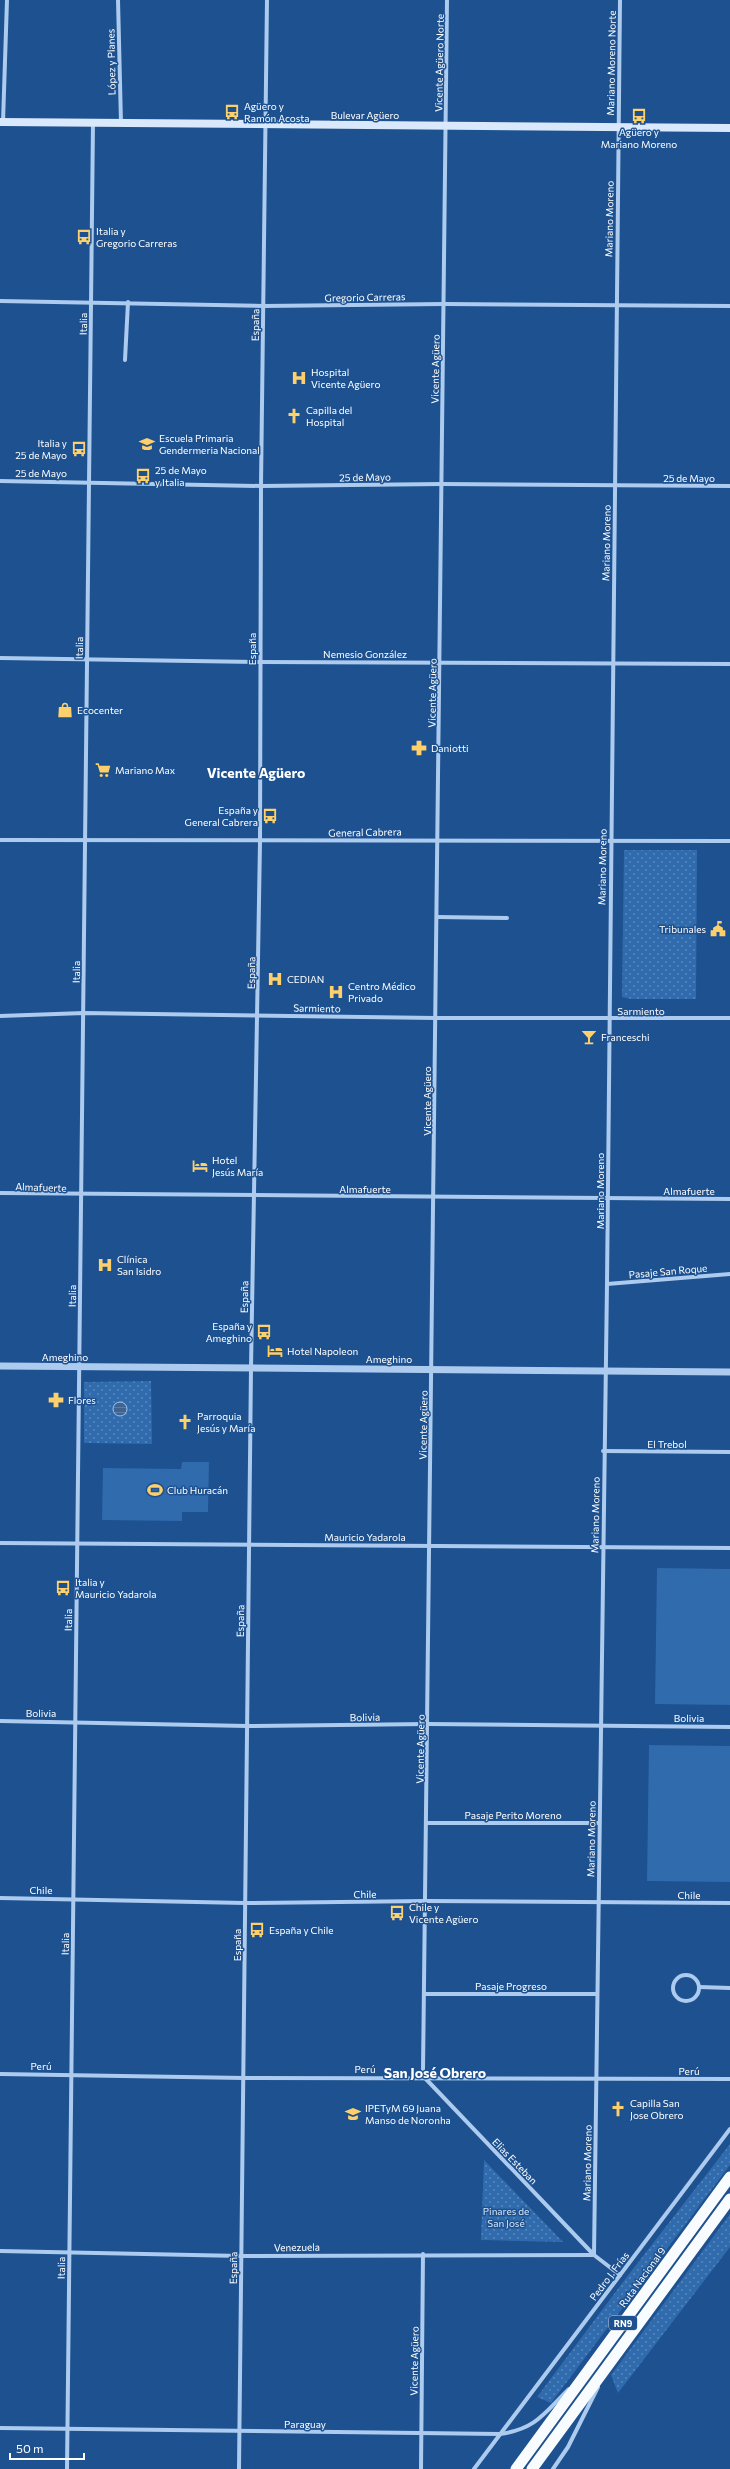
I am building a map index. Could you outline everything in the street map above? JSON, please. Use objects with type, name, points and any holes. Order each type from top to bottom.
[{"type":"highway","name":"Ruta Nacional 9","points":[[516,2469],[730,2177]]},
{"type":"highway","name":"RN9","points":[[532,2469],[730,2199]]},
{"type":"main road","name":"Bulevar Agüero","points":[[2,122],[730,128]]},
{"type":"street","points":[[2,122],[6,0]]},
{"type":"street","name":"López y Planes","points":[[118,0],[121,123]]},
{"type":"street","name":"España","points":[[239,2469],[251,1368],[260,842],[261,486],[267,0]]},
{"type":"street","name":"Vicente Agüero Norte","points":[[446,126],[447,0]]},
{"type":"street","name":"Mariano Moreno Norte","points":[[618,127],[620,0]]},
{"type":"street","name":"Italia","points":[[67,2469],[93,123]]},
{"type":"street","name":"Vicente Agüero","points":[[424,2077],[446,126]]},
{"type":"street","name":"Mariano Moreno","points":[[594,2255],[603,1452],[608,1198],[608,1019],[618,127]]},
{"type":"street","name":"Gregorio Carreras","points":[[0,301],[91,301],[263,306],[444,304],[730,306]]},
{"type":"street","points":[[125,360],[128,302]]},
{"type":"street","name":"25 de Mayo","points":[[0,481],[89,481],[261,486],[442,484],[730,486]]},
{"type":"street","name":"Nemesio González","points":[[0,658],[260,662],[730,664]]},
{"type":"street","name":"General Cabrera","points":[[0,840],[85,842],[260,842],[438,839],[730,841]]},
{"type":"street","points":[[437,917],[508,918]]},
{"type":"street","name":"Sarmiento","points":[[0,1016],[84,1013],[435,1018],[730,1018]]},
{"type":"street","name":"Almafuerte","points":[[0,1194],[81,1196],[730,1199]]},
{"type":"street","name":"Pasaje San Roque","points":[[607,1284],[730,1274]]},
{"type":"street","name":"Ameghino","points":[[0,1366],[730,1372]]},
{"type":"street","name":"El Trebol","points":[[603,1452],[730,1452]]},
{"type":"street","name":"Mauricio Yadarola","points":[[0,1543],[730,1548]]},
{"type":"street","name":"Bolivia","points":[[0,1721],[247,1726],[428,1724],[730,1727]]},
{"type":"street","name":"Pasaje Perito Moreno","points":[[427,1822],[599,1823]]},
{"type":"street","name":"Chile","points":[[0,1898],[73,1898],[245,1903],[426,1901],[730,1903]]},
{"type":"street","points":[[688,1975],[696,1979],[699,1987],[695,1998],[687,2001],[676,1996],[674,1989],[676,1980],[688,1975]]},
{"type":"street","points":[[699,1987],[730,1988]]},
{"type":"street","name":"Pasaje Progreso","points":[[425,1994],[597,1994]]},
{"type":"street","name":"Perú","points":[[0,2074],[244,2078],[424,2077],[730,2080]]},
{"type":"street","name":"Elias Esteban","points":[[424,2077],[594,2255],[620,2275]]},
{"type":"street","name":"Pedro J. Frías","points":[[474,2469],[730,2129]]},
{"type":"street","name":"Venezuela","points":[[0,2251],[69,2251],[241,2256],[423,2254],[594,2255]]},
{"type":"street","name":"Vicente Agüero","points":[[421,2469],[423,2254]]},
{"type":"street","points":[[553,2469],[568,2448],[610,2364]]},
{"type":"street","name":"Paraguay","points":[[0,2428],[500,2434],[518,2431],[541,2419],[588,2371]]},
{"type":"green space","points":[[624,850],[697,850],[696,999],[631,999],[622,997]]},
{"type":"green space","points":[[151,1381],[152,1444],[84,1443],[84,1382]]},
{"type":"green space","name":"Club Huracán","points":[[182,1462],[209,1462],[208,1512],[182,1512],[182,1521],[102,1520],[103,1468],[181,1469]]},
{"type":"green space","points":[[657,1568],[730,1569],[730,1705],[655,1704]]},
{"type":"green space","points":[[649,1745],[730,1746],[730,1882],[647,1881]]},
{"type":"green space","points":[[730,2144],[730,2165],[551,2403],[537,2397],[626,2278]]},
{"type":"green space","name":"Pinares de San José","points":[[484,2160],[563,2242],[481,2240]]},
{"type":"green space","points":[[730,2214],[730,2247],[618,2393],[611,2375]]},
{"type":"shaded area","points":[[120,1402],[125,1404],[127,1409],[125,1414],[120,1416],[115,1414],[113,1409],[115,1404]]},
{"type":"place","name":"Agüero y Ramón Acosta","points":[[232,112]]},
{"type":"place","name":"Agüero y Mariano Moreno","points":[[639,116]]},
{"type":"place","name":"Italia y Gregorio Carreras","points":[[84,237]]},
{"type":"place","name":"Hospital Vicente Agüero","points":[[299,378]]},
{"type":"place","name":"Capilla del Hospital","points":[[294,416]]},
{"type":"place","name":"Escuela Primaria Gendermeria Nacional","points":[[147,444]]},
{"type":"place","name":"Italia y 25 de Mayo","points":[[79,449]]},
{"type":"place","name":"25 de Mayo y Italia","points":[[143,476]]},
{"type":"place","name":"Ecocenter","points":[[65,710]]},
{"type":"place","name":"Daniotti","points":[[419,748]]},
{"type":"place","name":"Mariano Max","points":[[103,770]]},
{"type":"place","name":"España y General Cabrera","points":[[270,816]]},
{"type":"place","name":"Tribunales","points":[[718,929]]},
{"type":"place","name":"CEDIAN","points":[[275,979]]},
{"type":"place","name":"Centro Médico Privado","points":[[336,992]]},
{"type":"place","name":"Franceschi","points":[[589,1037]]},
{"type":"place","name":"Hotel Jesús María","points":[[200,1166]]},
{"type":"place","name":"Clínica San Isidro","points":[[105,1265]]},
{"type":"place","name":"España y Ameghino","points":[[264,1332]]},
{"type":"place","name":"Hotel Napoleon","points":[[275,1351]]},
{"type":"place","name":"Flores","points":[[56,1400]]},
{"type":"place","name":"Parroquia Jesús y María","points":[[185,1422]]},
{"type":"place","name":"Club Huracán","points":[[155,1490]]},
{"type":"place","name":"Italia y Mauricio Yadarola","points":[[63,1588]]},
{"type":"place","name":"Chile y Vicente Agüero","points":[[397,1913]]},
{"type":"place","name":"España y Chile","points":[[257,1930]]},
{"type":"place","name":"Capilla San Jose Obrero","points":[[618,2109]]},
{"type":"place","name":"IPETyM 69 Juana Manso de Noronha","points":[[353,2114]]},
{"type":"district","name":"Vicente Agüero","points":[[256,772]]},
{"type":"district","name":"San José Obrero","points":[[435,2072]]}]
